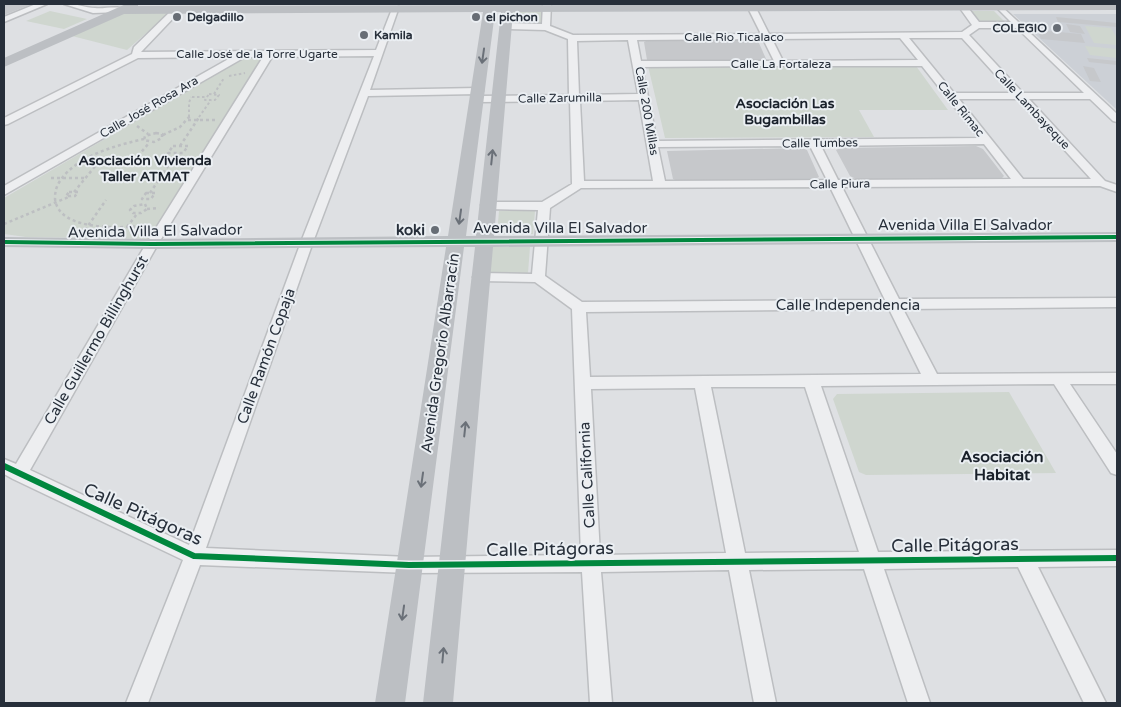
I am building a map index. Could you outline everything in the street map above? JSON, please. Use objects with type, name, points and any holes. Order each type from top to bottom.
[{"type":"street","points":[[4,20],[43,4]]},
{"type":"street","points":[[68,4],[93,11],[490,6],[962,5],[1000,7],[1053,5],[1117,7]]},
{"type":"street","points":[[4,63],[136,4]]},
{"type":"street","points":[[962,5],[977,25]]},
{"type":"street","name":"Avenida Gregorio Albarracín","points":[[390,703],[490,6]]},
{"type":"street","name":"Avenida Gregorio Albarracín","points":[[438,703],[508,6]]},
{"type":"street","points":[[546,6],[546,27]]},
{"type":"street","points":[[751,6],[780,64]]},
{"type":"street","points":[[1000,7],[1117,119]]},
{"type":"street","name":"Calle Ramón Copaja","points":[[137,703],[194,556],[307,242],[396,8]]},
{"type":"street","name":"Calle José de la Torre Ugarte","points":[[136,55],[137,49],[177,10]]},
{"type":"street","points":[[964,35],[977,25],[1019,25]]},
{"type":"street","name":"Calle Rio Ticalaco","points":[[506,26],[546,27],[572,38],[964,35]]},
{"type":"street","name":"Calle Lambayeque","points":[[964,35],[1101,184]]},
{"type":"street","name":"Calle Rimac","points":[[903,36],[1020,182]]},
{"type":"street","name":"Calle 200 Millas","points":[[632,37],[639,64],[643,97],[654,144],[660,186]]},
{"type":"street","points":[[488,205],[544,206],[578,185],[572,38]]},
{"type":"street","name":"Calle José de la Torre Ugarte","points":[[4,122],[136,55],[379,53]]},
{"type":"street","name":"Calle José Rosa Ara","points":[[4,191],[243,54]]},
{"type":"street","name":"Calle Guillermo Billinghurst","points":[[12,470],[152,237],[269,54]]},
{"type":"street","name":"Calle La Fortaleza","points":[[639,64],[924,63]]},
{"type":"street","name":"Calle Zarumilla","points":[[365,93],[477,95],[498,98],[643,97]]},
{"type":"street","points":[[951,96],[1092,96]]},
{"type":"street","name":"Calle Tumbes","points":[[654,144],[987,141]]},
{"type":"street","points":[[814,142],[833,184],[896,305],[932,380]]},
{"type":"street","name":"Calle Piura","points":[[578,185],[660,186],[1020,182],[1101,184]]},
{"type":"street","points":[[1101,184],[1117,189]]},
{"type":"street","points":[[538,278],[544,206]]},
{"type":"street","name":"Avenida Villa El Salvador","points":[[4,242],[152,237],[307,242],[1117,237]]},
{"type":"street","points":[[480,277],[538,278],[579,307]]},
{"type":"street","name":"Calle Independencia","points":[[579,307],[1117,302]]},
{"type":"street","name":"Calle California","points":[[579,307],[591,563],[601,703]]},
{"type":"street","points":[[583,383],[1117,378]]},
{"type":"street","points":[[1059,379],[1117,468]]},
{"type":"street","points":[[811,381],[919,703]]},
{"type":"street","points":[[702,382],[765,703]]},
{"type":"street","name":"Calle Pitágoras","points":[[12,470],[194,556],[410,564],[1117,558]]},
{"type":"street","points":[[1024,559],[1095,703]]},
{"type":"path","points":[[214,95],[228,72]]},
{"type":"path","points":[[216,80],[249,72],[243,81]]},
{"type":"path","points":[[138,156],[150,142],[158,140],[163,135],[176,130],[188,120],[190,116],[188,103],[196,92]]},
{"type":"path","points":[[191,97],[207,97],[209,94],[220,95],[218,97]]},
{"type":"path","points":[[207,97],[205,100],[225,97]]},
{"type":"path","points":[[180,146],[211,100]]},
{"type":"path","points":[[188,120],[218,120],[214,127]]},
{"type":"path","points":[[135,123],[149,134]]},
{"type":"path","points":[[152,237],[155,224],[126,227],[89,225],[68,217],[56,204],[56,189],[63,178],[77,165],[95,155],[127,142],[144,139],[149,134],[163,135]]},
{"type":"path","points":[[144,139],[150,142]]},
{"type":"path","points":[[186,150],[188,146],[173,146],[168,153],[184,153],[186,150],[194,150]]},
{"type":"path","points":[[74,192],[100,159],[88,150]]},
{"type":"path","points":[[137,214],[130,210],[134,206],[142,204],[146,199],[151,199],[155,193],[150,193],[170,163],[174,163],[178,158],[173,158],[176,153]]},
{"type":"path","points":[[47,178],[86,178]]},
{"type":"path","points":[[150,178],[184,178],[179,185]]},
{"type":"path","points":[[4,224],[75,196],[78,192],[69,192],[66,196],[72,196]]},
{"type":"path","points":[[81,236],[106,200]]},
{"type":"path","points":[[142,204],[147,206],[148,209]]},
{"type":"path","points":[[123,232],[137,214],[148,209],[165,208]]},
{"type":"shaded area","points":[[517,10],[544,10],[543,24],[511,24],[511,12]]},
{"type":"shaded area","points":[[50,11],[87,19],[64,29],[26,21]]},
{"type":"shaded area","points":[[967,11],[994,11],[1005,22],[977,22]]},
{"type":"shaded area","points":[[125,12],[169,13],[127,50],[72,36]]},
{"type":"shaded area","points":[[1013,14],[1117,14],[1117,110]]},
{"type":"shaded area","points":[[1085,26],[1111,28],[1117,38],[1117,45],[1094,43]]},
{"type":"shaded area","points":[[1085,46],[1117,49],[1117,58],[1090,55]]},
{"type":"shaded area","points":[[257,55],[262,57],[150,239],[26,237],[4,234],[4,198],[242,59]]},
{"type":"shaded area","points":[[648,66],[916,66],[948,110],[859,110],[874,137],[665,138]]},
{"type":"shaded area","points":[[499,211],[535,211],[533,234],[497,234]]},
{"type":"shaded area","points":[[492,247],[530,247],[528,273],[489,273]]},
{"type":"shaded area","points":[[1009,392],[1056,473],[866,475],[859,472],[833,399],[837,394]]},
{"type":"building","points":[[4,4],[32,4],[4,15]]},
{"type":"building","points":[[1056,17],[1117,23],[1117,27],[1058,22]]},
{"type":"building","points":[[1066,24],[1080,26],[1085,34],[1070,32]]},
{"type":"building","points":[[1037,30],[1081,34],[1085,43],[1041,39]]},
{"type":"building","points":[[648,40],[754,40],[758,41],[767,61],[650,61],[647,60],[644,42]]},
{"type":"building","points":[[1087,58],[1117,61],[1117,65],[1089,62]]},
{"type":"building","points":[[1083,66],[1094,68],[1101,82],[1090,81]]},
{"type":"building","points":[[976,146],[983,149],[1004,176],[1001,179],[856,179],[850,176],[836,150],[840,148]]},
{"type":"building","points":[[802,148],[807,150],[819,177],[813,180],[677,181],[673,179],[667,151]]},
{"type":"cycle path","points":[[4,242],[152,244],[1117,237]]},
{"type":"cycle path","points":[[4,466],[194,556],[409,565],[1117,558]]},
{"type":"place","name":"Delgadillo","points":[[177,17]]},
{"type":"place","name":"el pichon","points":[[476,17]]},
{"type":"place","name":"COLEGIO","points":[[1057,28]]},
{"type":"place","name":"Kamila","points":[[364,35]]},
{"type":"place","name":"koki","points":[[435,230]]},
{"type":"district","name":"Asociación Las Bugambillas","points":[[785,112]]},
{"type":"district","name":"Asociación Vivienda Taller ATMAT","points":[[145,168]]},
{"type":"district","name":"Asociación Habitat","points":[[1002,466]]}]
